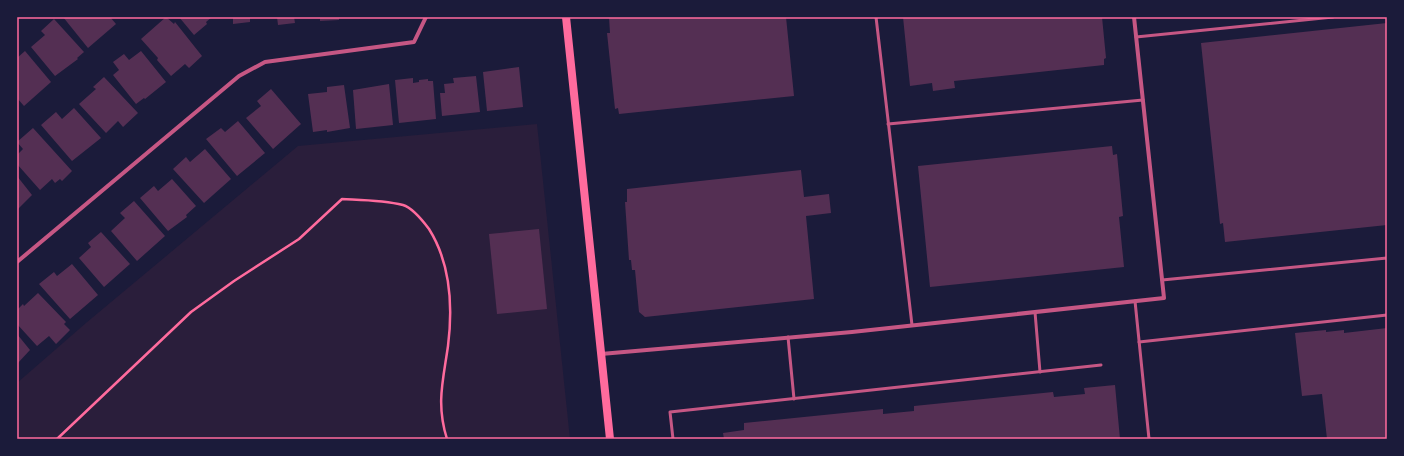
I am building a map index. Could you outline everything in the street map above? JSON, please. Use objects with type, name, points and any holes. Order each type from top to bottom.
[{"type":"main road","points":[[566,17],[610,439]]},
{"type":"street","points":[[17,262],[239,76],[265,62],[414,42],[426,17]]},
{"type":"street","points":[[601,354],[912,326],[1164,298],[1134,17]]},
{"type":"lane","points":[[876,17],[912,326]]},
{"type":"lane","points":[[1136,37],[1333,17]]},
{"type":"lane","points":[[888,124],[1143,100]]},
{"type":"lane","points":[[1162,280],[1387,258]]},
{"type":"lane","points":[[1135,301],[1149,439]]},
{"type":"lane","points":[[1035,312],[1040,372]]},
{"type":"lane","points":[[1139,342],[1387,315]]},
{"type":"lane","points":[[788,337],[794,398]]},
{"type":"lane","points":[[674,439],[670,412],[1101,365]]},
{"type":"path","points":[[57,439],[191,312],[234,280],[299,239],[342,199],[372,200],[404,206],[423,220],[439,245],[446,268],[450,301],[448,345],[440,406],[447,439]]},
{"type":"shaded area","points":[[537,124],[570,439],[17,439],[17,383],[86,323],[298,146]]},
{"type":"building","points":[[63,17],[110,17],[116,24],[88,48]]},
{"type":"building","points":[[166,17],[174,24],[175,22],[202,56],[189,68],[185,64],[171,76],[157,60],[158,58],[141,39]]},
{"type":"building","points":[[179,17],[212,17],[206,22],[207,24],[194,35]]},
{"type":"building","points":[[233,17],[250,17],[250,22],[233,24]]},
{"type":"building","points":[[277,17],[294,17],[295,23],[278,25]]},
{"type":"building","points":[[320,17],[339,17],[339,20],[320,21]]},
{"type":"building","points":[[609,17],[786,17],[794,96],[619,114],[618,108],[615,109],[607,33],[610,33]]},
{"type":"building","points":[[903,17],[1102,17],[1106,58],[1104,59],[1104,65],[954,81],[955,88],[933,91],[932,83],[910,86]]},
{"type":"building","points":[[54,19],[84,52],[77,58],[78,59],[55,76],[31,47],[45,35],[41,31]]},
{"type":"building","points":[[1387,23],[1387,225],[1225,242],[1223,223],[1220,224],[1201,43]]},
{"type":"building","points":[[25,51],[51,82],[24,106],[17,98],[17,58]]},
{"type":"building","points":[[141,51],[166,82],[145,99],[144,98],[136,104],[113,75],[119,70],[113,62],[124,54],[129,60]]},
{"type":"building","points":[[519,67],[523,107],[487,111],[483,72]]},
{"type":"building","points":[[476,76],[480,112],[442,116],[440,93],[445,93],[444,84],[454,83],[453,78]]},
{"type":"building","points":[[104,77],[138,113],[123,127],[118,121],[106,133],[79,104],[96,89],[93,87]]},
{"type":"building","points":[[413,78],[413,83],[419,82],[419,80],[428,79],[428,81],[433,81],[436,119],[399,123],[395,80]]},
{"type":"building","points":[[389,84],[393,125],[356,129],[353,90]]},
{"type":"building","points":[[344,85],[350,128],[327,132],[327,130],[313,132],[308,94],[327,92],[327,87]]},
{"type":"building","points":[[271,89],[301,124],[273,149],[246,118],[261,106],[257,101]]},
{"type":"building","points":[[74,108],[101,138],[72,161],[41,125],[56,112],[62,119]]},
{"type":"building","points":[[238,121],[265,153],[237,176],[206,139],[221,128],[225,132]]},
{"type":"building","points":[[33,128],[72,171],[62,181],[60,179],[55,183],[52,179],[40,190],[17,164],[17,155],[23,149],[17,142]]},
{"type":"building","points":[[1112,146],[1113,155],[1117,154],[1123,216],[1119,217],[1124,267],[930,287],[918,166]]},
{"type":"building","points":[[205,149],[231,179],[204,203],[173,169],[186,157],[190,162]]},
{"type":"building","points":[[801,170],[804,197],[829,194],[831,213],[806,216],[814,299],[645,317],[639,312],[635,270],[632,270],[631,260],[629,260],[625,202],[627,202],[627,189]]},
{"type":"building","points":[[17,176],[32,195],[17,210]]},
{"type":"building","points":[[172,179],[196,206],[186,215],[187,217],[168,231],[140,198],[154,186],[158,191]]},
{"type":"building","points":[[134,201],[165,236],[137,261],[111,231],[125,218],[120,213]]},
{"type":"building","points":[[539,229],[547,309],[497,314],[489,234]]},
{"type":"building","points":[[101,232],[130,264],[104,287],[79,258],[91,247],[88,243]]},
{"type":"building","points":[[72,264],[98,295],[70,319],[39,284],[54,272],[57,276]]},
{"type":"building","points":[[38,293],[66,322],[64,324],[70,330],[56,344],[49,336],[37,346],[17,324],[17,310],[23,304],[24,306]]},
{"type":"building","points":[[1387,328],[1387,439],[1327,439],[1322,394],[1302,396],[1295,333],[1344,330],[1344,333]]},
{"type":"building","points":[[17,334],[30,350],[17,364]]},
{"type":"building","points":[[1115,385],[1120,439],[724,439],[723,433],[744,430],[744,423],[883,409],[883,414],[914,411],[914,406],[1053,392],[1054,397],[1085,394],[1084,388]]}]
